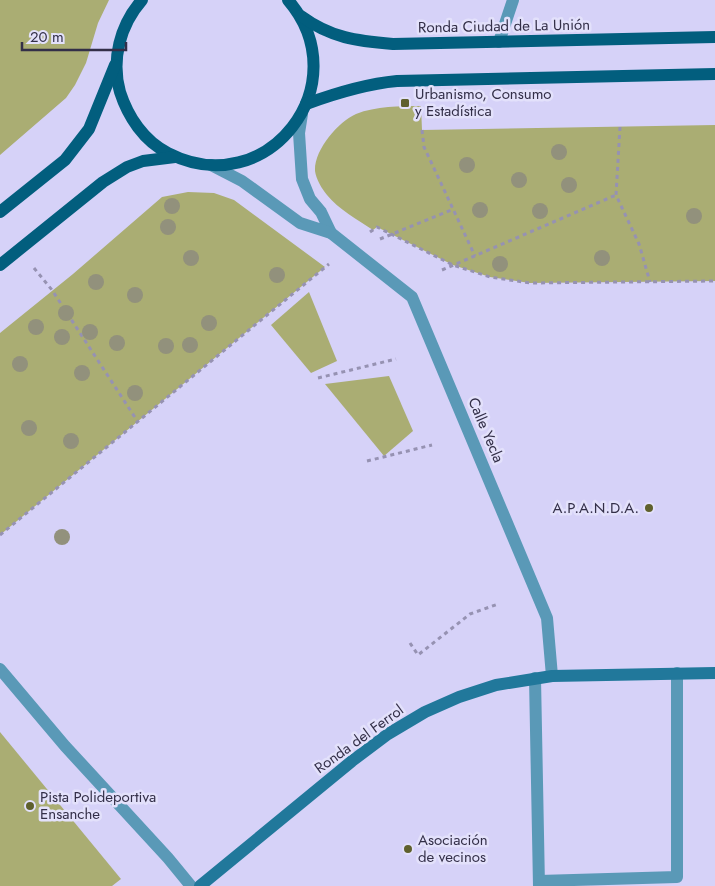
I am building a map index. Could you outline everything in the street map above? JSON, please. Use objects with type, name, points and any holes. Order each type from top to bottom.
[{"type":"main road","points":[[0,212],[65,160],[89,129],[117,58],[124,28],[142,0]]},
{"type":"main road","points":[[117,58],[118,85],[127,110],[134,122],[152,142],[175,157],[188,162],[211,165],[233,164],[255,157],[275,145],[292,129],[304,109],[313,79],[314,57],[309,35],[300,15],[288,0]]},
{"type":"main road","name":"Ronda Ciudad de La Unión","points":[[300,15],[315,26],[335,35],[370,42],[421,44],[715,37]]},
{"type":"main road","points":[[304,109],[349,89],[397,81],[715,74]]},
{"type":"main road","points":[[0,264],[103,182],[127,167],[143,161],[175,157]]},
{"type":"street","points":[[499,42],[513,0]]},
{"type":"street","points":[[304,109],[300,154],[302,179],[310,199],[320,212],[331,233]]},
{"type":"street","points":[[211,165],[242,181],[300,223],[331,233]]},
{"type":"street","name":"Calle Yecla","points":[[331,233],[412,297],[547,618],[552,676]]},
{"type":"street","points":[[0,669],[65,746],[168,858],[191,886]]},
{"type":"street","points":[[535,678],[539,883],[677,877],[677,673]]},
{"type":"street","name":"Ronda del Ferrol","points":[[200,886],[344,767],[388,734],[425,712],[459,697],[496,685],[552,676],[715,673]]},
{"type":"path","points":[[620,127],[616,195],[640,244],[650,282]]},
{"type":"path","points":[[422,130],[424,147],[475,256]]},
{"type":"path","points":[[442,270],[616,195]]},
{"type":"path","points":[[380,240],[454,209]]},
{"type":"path","points":[[0,535],[350,247],[377,227],[453,266],[490,277],[530,283],[715,281]]},
{"type":"path","points":[[19,249],[52,290],[138,422]]},
{"type":"path","points":[[318,378],[396,359]]},
{"type":"path","points":[[367,461],[432,445]]},
{"type":"path","points":[[410,643],[418,655],[470,614],[498,604]]},
{"type":"green space","points":[[0,0],[109,0],[98,23],[86,63],[66,98],[0,155]]},
{"type":"green space","points":[[396,106],[421,106],[422,130],[715,125],[715,281],[530,283],[490,277],[453,265],[377,227],[373,230],[342,210],[325,193],[315,171],[318,154],[335,130],[356,114]]},
{"type":"green space","points":[[188,192],[214,193],[234,200],[325,267],[0,535],[0,333],[73,274],[162,197]]},
{"type":"green space","points":[[309,292],[337,361],[311,373],[271,325]]},
{"type":"green space","points":[[389,376],[413,431],[384,456],[325,384]]},
{"type":"green space","name":"Pista Polideportiva Ensanche","points":[[0,732],[121,879],[112,886],[0,886]]},
{"type":"place","name":"Urbanismo, Consumo y Estadística","points":[[405,103]]},
{"type":"place","name":"A.P.A.N.D.A.","points":[[649,508]]},
{"type":"place","name":"Pista Polideportiva Ensanche","points":[[30,806]]},
{"type":"place","name":"Asociación de vecinos","points":[[408,849]]}]
